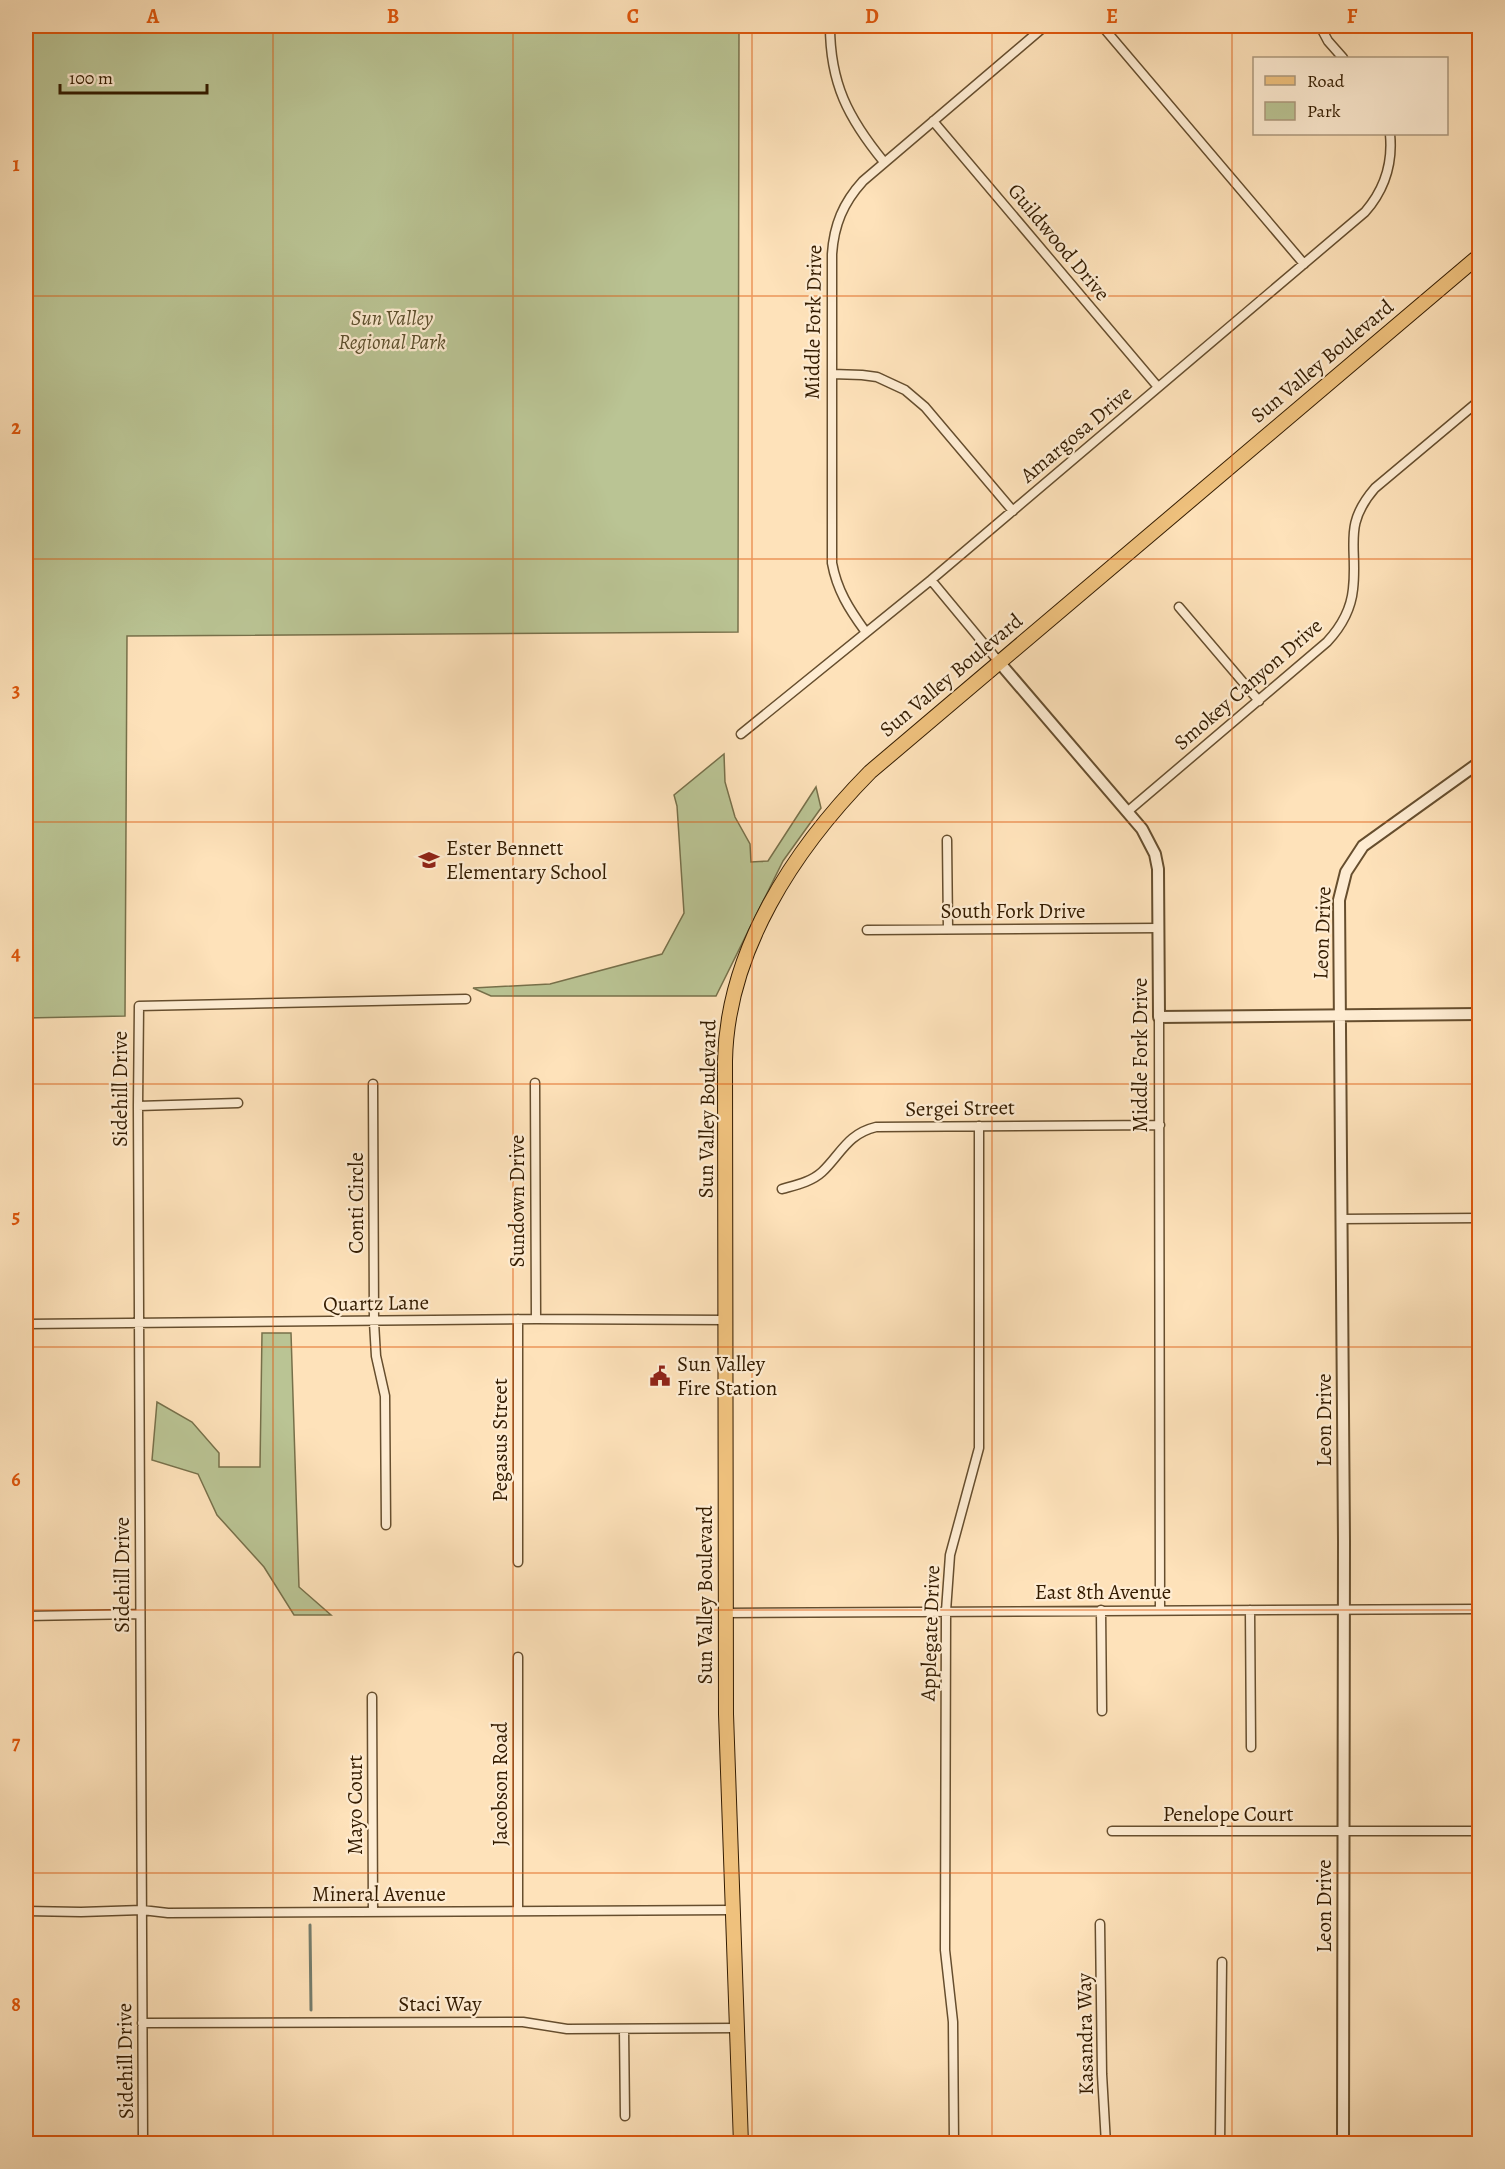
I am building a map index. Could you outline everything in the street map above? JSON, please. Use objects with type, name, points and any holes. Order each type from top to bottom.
[{"type":"main road","name":"Sun Valley Boulevard","points":[[741,2144],[727,1748],[725,1044],[731,1002],[744,960],[779,890],[826,819],[870,772],[1479,255]]},
{"type":"street","points":[[830,26],[832,67],[844,103],[865,138],[884,162]]},
{"type":"street","name":"Middle Fork Drive","points":[[865,631],[840,594],[832,562],[832,254],[837,222],[853,192],[884,162],[1044,26]]},
{"type":"street","points":[[1102,26],[1304,264]]},
{"type":"street","points":[[1320,26],[1328,41],[1342,57]]},
{"type":"street","name":"Guildwood Drive","points":[[933,121],[1158,387]]},
{"type":"street","name":"Amargosa Drive","points":[[741,734],[1013,511],[1365,212],[1387,177],[1390,161],[1390,135]]},
{"type":"street","points":[[832,374],[877,377],[905,390],[925,407],[1013,511]]},
{"type":"street","name":"Smokey Canyon Drive","points":[[1127,812],[1328,642],[1344,619],[1353,589],[1352,536],[1355,522],[1366,498],[1479,400]]},
{"type":"street","name":"Middle Fork Drive","points":[[930,580],[1142,829],[1155,854],[1158,869],[1160,1017],[1160,1610]]},
{"type":"street","points":[[1179,607],[1259,701]]},
{"type":"street","name":"Leon Drive","points":[[1343,2144],[1344,1609],[1339,900],[1346,872],[1354,858],[1374,836],[1479,762]]},
{"type":"street","points":[[947,840],[948,929]]},
{"type":"street","name":"South Fork Drive","points":[[867,930],[1159,928]]},
{"type":"street","name":"Sidehill Drive","points":[[144,2144],[138,1321],[139,1006],[466,999]]},
{"type":"street","points":[[1160,1017],[1479,1014]]},
{"type":"street","name":"Sundown Drive","points":[[535,1083],[536,1319]]},
{"type":"street","name":"Conti Circle","points":[[373,1084],[374,1322],[376,1356],[385,1396],[386,1525]]},
{"type":"street","points":[[138,1106],[238,1102]]},
{"type":"street","name":"Sergei Street","points":[[782,1189],[812,1179],[821,1173],[849,1141],[866,1130],[876,1127],[1160,1125]]},
{"type":"street","name":"Applegate Drive","points":[[954,2144],[953,2022],[945,1950],[946,1611],[950,1556],[978,1455],[979,1126]]},
{"type":"street","points":[[1341,1219],[1479,1218]]},
{"type":"street","name":"Pegasus Street","points":[[518,1319],[518,1562]]},
{"type":"street","name":"Quartz Lane","points":[[26,1324],[138,1321],[727,1320]]},
{"type":"street","name":"East 8th Avenue","points":[[727,1612],[1479,1609]]},
{"type":"street","points":[[1101,1610],[1101,1711]]},
{"type":"street","points":[[1250,1610],[1251,1747]]},
{"type":"street","points":[[26,1616],[140,1614]]},
{"type":"street","name":"Jacobson Road","points":[[518,1657],[518,1911]]},
{"type":"street","name":"Mayo Court","points":[[372,1697],[373,1912]]},
{"type":"street","name":"Penelope Court","points":[[1112,1832],[1479,1831]]},
{"type":"street","name":"Mineral Avenue","points":[[26,1911],[142,1910],[168,1913],[733,1910]]},
{"type":"street","name":"Kasandra Way","points":[[1101,1924],[1102,2074],[1106,2144]]},
{"type":"street","points":[[1221,2144],[1222,1962]]},
{"type":"street","name":"Staci Way","points":[[142,2023],[523,2022],[567,2030],[737,2028]]},
{"type":"street","points":[[624,2029],[625,2116]]},
{"type":"green space","name":"Sun Valley Regional Park","points":[[26,26],[739,26],[738,632],[127,636],[125,1016],[26,1018]]},
{"type":"green space","points":[[724,754],[725,782],[735,817],[750,844],[751,862],[768,861],[816,787],[821,808],[783,861],[716,996],[491,996],[473,988],[550,984],[662,954],[684,913],[677,806],[674,795]]},
{"type":"green space","points":[[262,1333],[291,1333],[299,1587],[331,1615],[294,1615],[264,1567],[217,1515],[198,1474],[152,1460],[157,1402],[192,1422],[219,1453],[219,1467],[260,1467]]},
{"type":"waterway","points":[[310,1925],[311,2010]]},
{"type":"place","name":"Ester Bennett Elementary School","points":[[429,860]]},
{"type":"place","name":"Sun Valley Fire Station","points":[[660,1376]]}]
